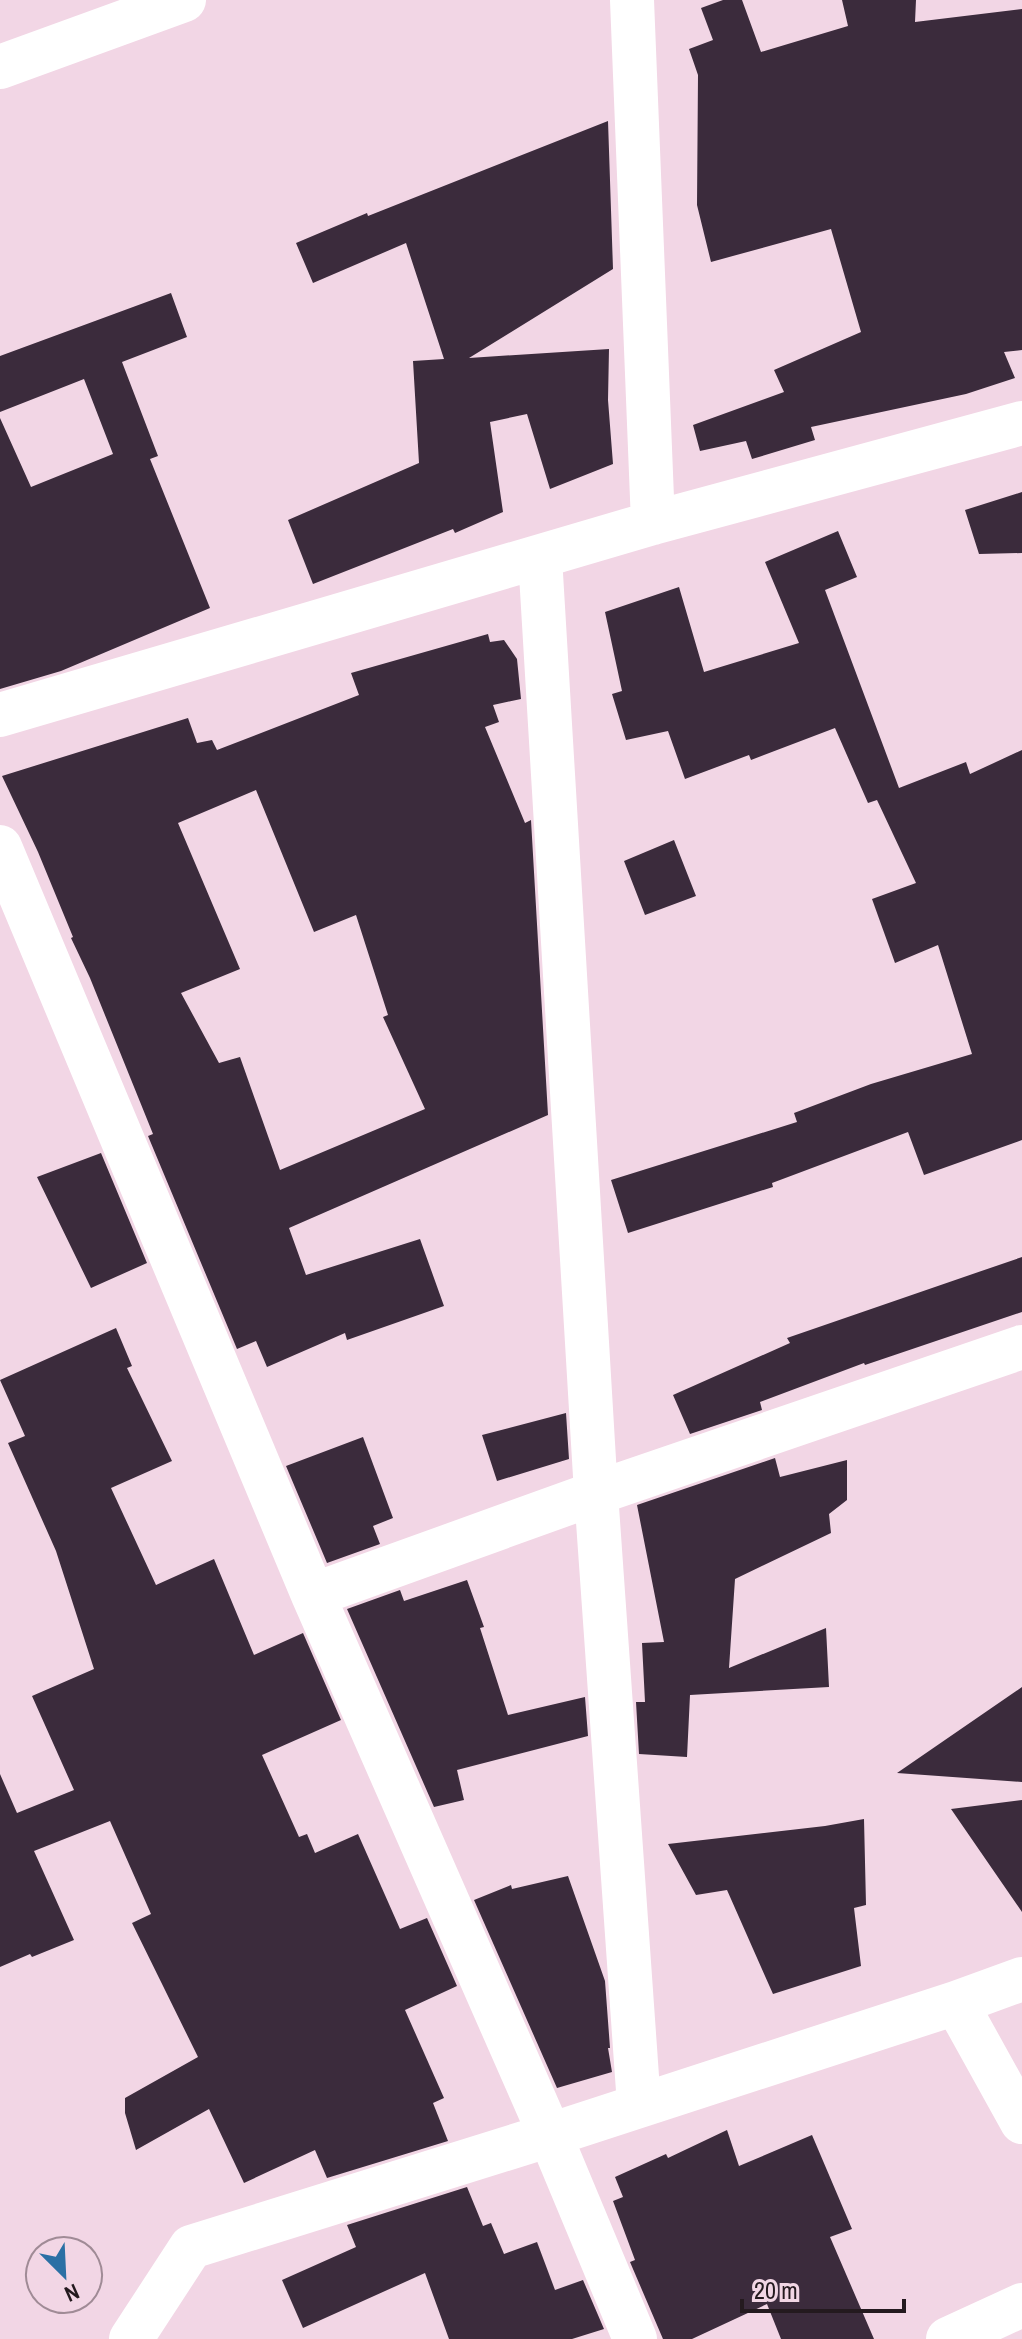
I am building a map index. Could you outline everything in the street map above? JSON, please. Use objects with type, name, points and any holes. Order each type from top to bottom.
[{"type":"street","points":[[0,67],[184,0]]},
{"type":"street","points":[[632,0],[653,523]]},
{"type":"street","points":[[0,715],[653,523],[1022,423]]},
{"type":"street","points":[[540,557],[596,1493],[639,2105]]},
{"type":"street","points":[[0,847],[313,1595],[550,2135],[635,2339]]},
{"type":"street","points":[[313,1595],[596,1493],[1022,1347]]},
{"type":"street","points":[[131,2339],[191,2247],[550,2135],[1022,1979]]},
{"type":"street","points":[[956,2003],[1022,2122]]},
{"type":"street","points":[[948,2339],[1022,2305]]},
{"type":"building","points":[[723,0],[742,0],[761,52],[848,26],[842,0],[916,0],[915,22],[1022,9],[1022,350],[1004,352],[1015,378],[966,394],[811,427],[815,440],[752,459],[746,441],[700,451],[693,425],[784,392],[774,370],[861,332],[831,229],[711,262],[697,205],[698,75],[689,49],[713,40],[701,8]]},
{"type":"building","points":[[608,121],[613,269],[469,358],[609,349],[608,400],[613,464],[550,489],[527,414],[490,422],[503,512],[455,533],[453,529],[313,584],[288,520],[419,463],[413,361],[444,359],[406,243],[313,283],[296,243]]},
{"type":"building","points":[[171,293],[187,337],[122,362],[158,456],[150,459],[210,608],[61,671],[0,689],[0,418],[31,487],[113,454],[84,379],[0,412],[0,356]]},
{"type":"building","points":[[1022,492],[1022,553],[979,554],[965,510]]},
{"type":"building","points":[[838,531],[857,577],[825,590],[899,788],[966,762],[970,774],[1022,750],[1022,1140],[924,1175],[908,1132],[772,1183],[773,1187],[628,1233],[611,1180],[797,1122],[794,1113],[871,1084],[972,1054],[938,945],[895,963],[872,899],[916,883],[877,800],[868,803],[835,728],[751,760],[749,755],[685,779],[668,731],[626,740],[612,694],[622,691],[605,612],[679,587],[704,672],[799,643],[765,562]]},
{"type":"building","points":[[488,634],[490,642],[504,640],[517,659],[521,699],[493,705],[499,722],[485,727],[525,823],[531,820],[548,1115],[289,1228],[306,1275],[420,1239],[444,1306],[347,1340],[345,1333],[267,1367],[256,1341],[237,1349],[148,1136],[153,1134],[90,978],[38,852],[2,776],[188,718],[197,743],[212,740],[217,750],[359,695],[351,673]],"holes":[[[256,790],[314,932],[356,915],[388,1015],[383,1017],[425,1109],[280,1170],[240,1057],[219,1063],[181,993],[240,969],[178,823]]]},
{"type":"building","points":[[674,840],[696,896],[645,915],[624,861]]},
{"type":"building","points":[[101,1153],[147,1263],[91,1288],[37,1177]]},
{"type":"building","points":[[1022,1257],[1022,1312],[864,1363],[760,1402],[762,1410],[690,1434],[673,1395],[790,1343],[787,1338]]},
{"type":"building","points":[[116,1328],[132,1366],[127,1368],[172,1461],[111,1488],[156,1585],[214,1559],[254,1655],[303,1633],[341,1720],[262,1755],[299,1837],[307,1834],[315,1853],[358,1834],[400,1929],[427,1918],[457,1986],[405,2010],[444,2098],[433,2103],[448,2141],[327,2178],[315,2150],[244,2183],[209,2109],[136,2150],[125,2113],[125,2098],[198,2057],[132,1923],[151,1914],[110,1821],[34,1851],[74,1940],[0,1967],[0,1774],[17,1813],[74,1790],[32,1696],[94,1669],[56,1551],[8,1443],[25,1436],[0,1380]]},
{"type":"building","points":[[566,1413],[569,1459],[497,1481],[482,1435]]},
{"type":"building","points":[[363,1437],[393,1518],[373,1526],[380,1544],[327,1563],[286,1466]]},
{"type":"building","points":[[775,1458],[780,1477],[847,1460],[847,1500],[829,1514],[831,1533],[735,1579],[729,1668],[826,1628],[829,1687],[690,1695],[687,1757],[639,1754],[636,1702],[645,1702],[642,1643],[664,1642],[637,1505]]},
{"type":"building","points":[[467,1580],[484,1627],[480,1628],[508,1715],[585,1697],[588,1736],[457,1770],[464,1800],[434,1807],[347,1609],[400,1590],[404,1601]]},
{"type":"building","points":[[1022,1687],[1022,1782],[897,1773]]},
{"type":"building","points":[[1022,1800],[1022,1912],[951,1809]]},
{"type":"building","points":[[864,1819],[866,1905],[854,1908],[861,1966],[773,1994],[727,1890],[696,1895],[668,1844],[825,1826]]},
{"type":"building","points":[[568,1876],[605,1981],[612,2072],[557,2088],[474,1900],[511,1885],[512,1889]]},
{"type":"building","points":[[727,2130],[739,2166],[812,2135],[852,2229],[830,2237],[874,2339],[781,2339],[767,2304],[692,2339],[663,2339],[630,2262],[635,2260],[613,2201],[623,2197],[615,2177],[666,2154],[668,2158]]},
{"type":"building","points":[[467,2187],[483,2226],[491,2223],[504,2254],[537,2242],[555,2290],[583,2280],[604,2329],[572,2339],[449,2339],[425,2273],[303,2328],[282,2280],[356,2247],[347,2225]]}]
